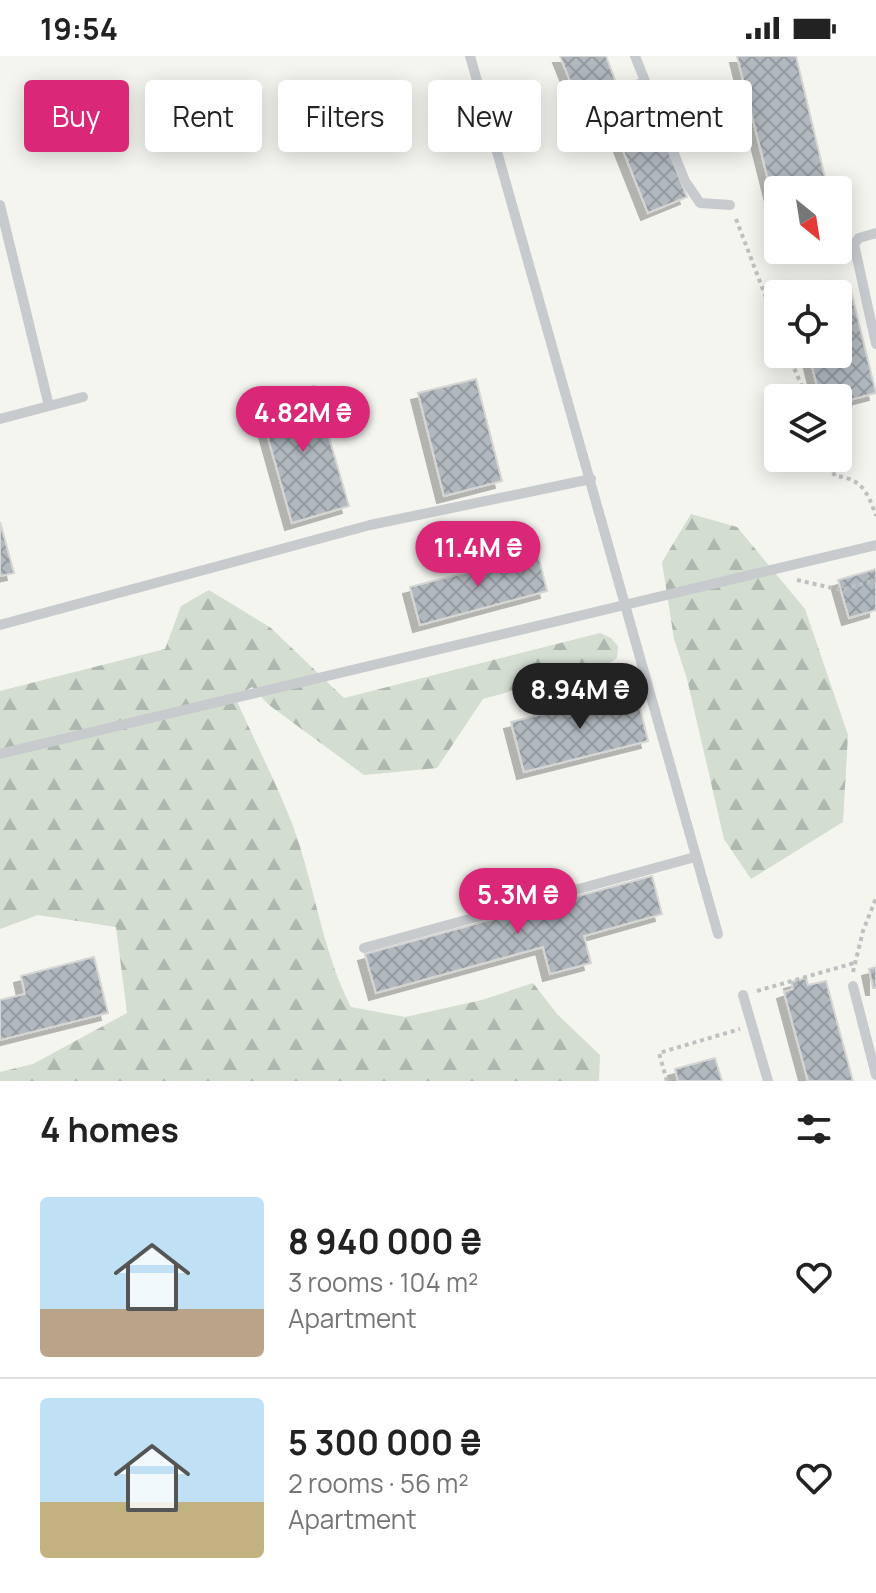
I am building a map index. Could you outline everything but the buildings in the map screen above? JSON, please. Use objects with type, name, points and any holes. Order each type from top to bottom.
[{"type":"lane","points":[[470,56],[718,934]]},
{"type":"lane","points":[[635,56],[685,181],[700,203],[730,205]]},
{"type":"lane","points":[[0,205],[49,406]]},
{"type":"lane","points":[[876,233],[859,238],[854,244],[876,344]]},
{"type":"lane","points":[[0,419],[83,397]]},
{"type":"lane","points":[[0,625],[370,525],[591,479]]},
{"type":"lane","points":[[0,754],[876,545]]},
{"type":"lane","points":[[364,948],[695,857]]},
{"type":"lane","points":[[853,986],[876,1075]]},
{"type":"lane","points":[[743,995],[768,1081]]},
{"type":"path","points":[[730,205],[764,293]]},
{"type":"path","points":[[833,472],[835,476],[852,477],[869,496],[876,516]]},
{"type":"path","points":[[869,496],[876,493]]},
{"type":"path","points":[[795,579],[841,590],[876,580]]},
{"type":"path","points":[[853,986],[854,963],[876,898]]},
{"type":"path","points":[[743,995],[854,963]]},
{"type":"path","points":[[667,1081],[659,1053],[752,1025]]},
{"type":"green space","points":[[691,514],[737,527],[805,609],[848,735],[843,822],[751,879],[724,839],[687,679],[674,639],[662,562]]},
{"type":"green space","points":[[209,590],[271,628],[344,698],[600,633],[618,646],[617,658],[609,664],[483,699],[437,768],[364,775],[269,705],[252,687],[235,697],[293,826],[333,964],[351,1007],[405,1017],[482,1000],[533,983],[557,1014],[600,1055],[599,1081],[0,1081],[0,1072],[33,1064],[127,1013],[116,927],[38,915],[0,929],[0,691],[165,649],[181,606]]}]
